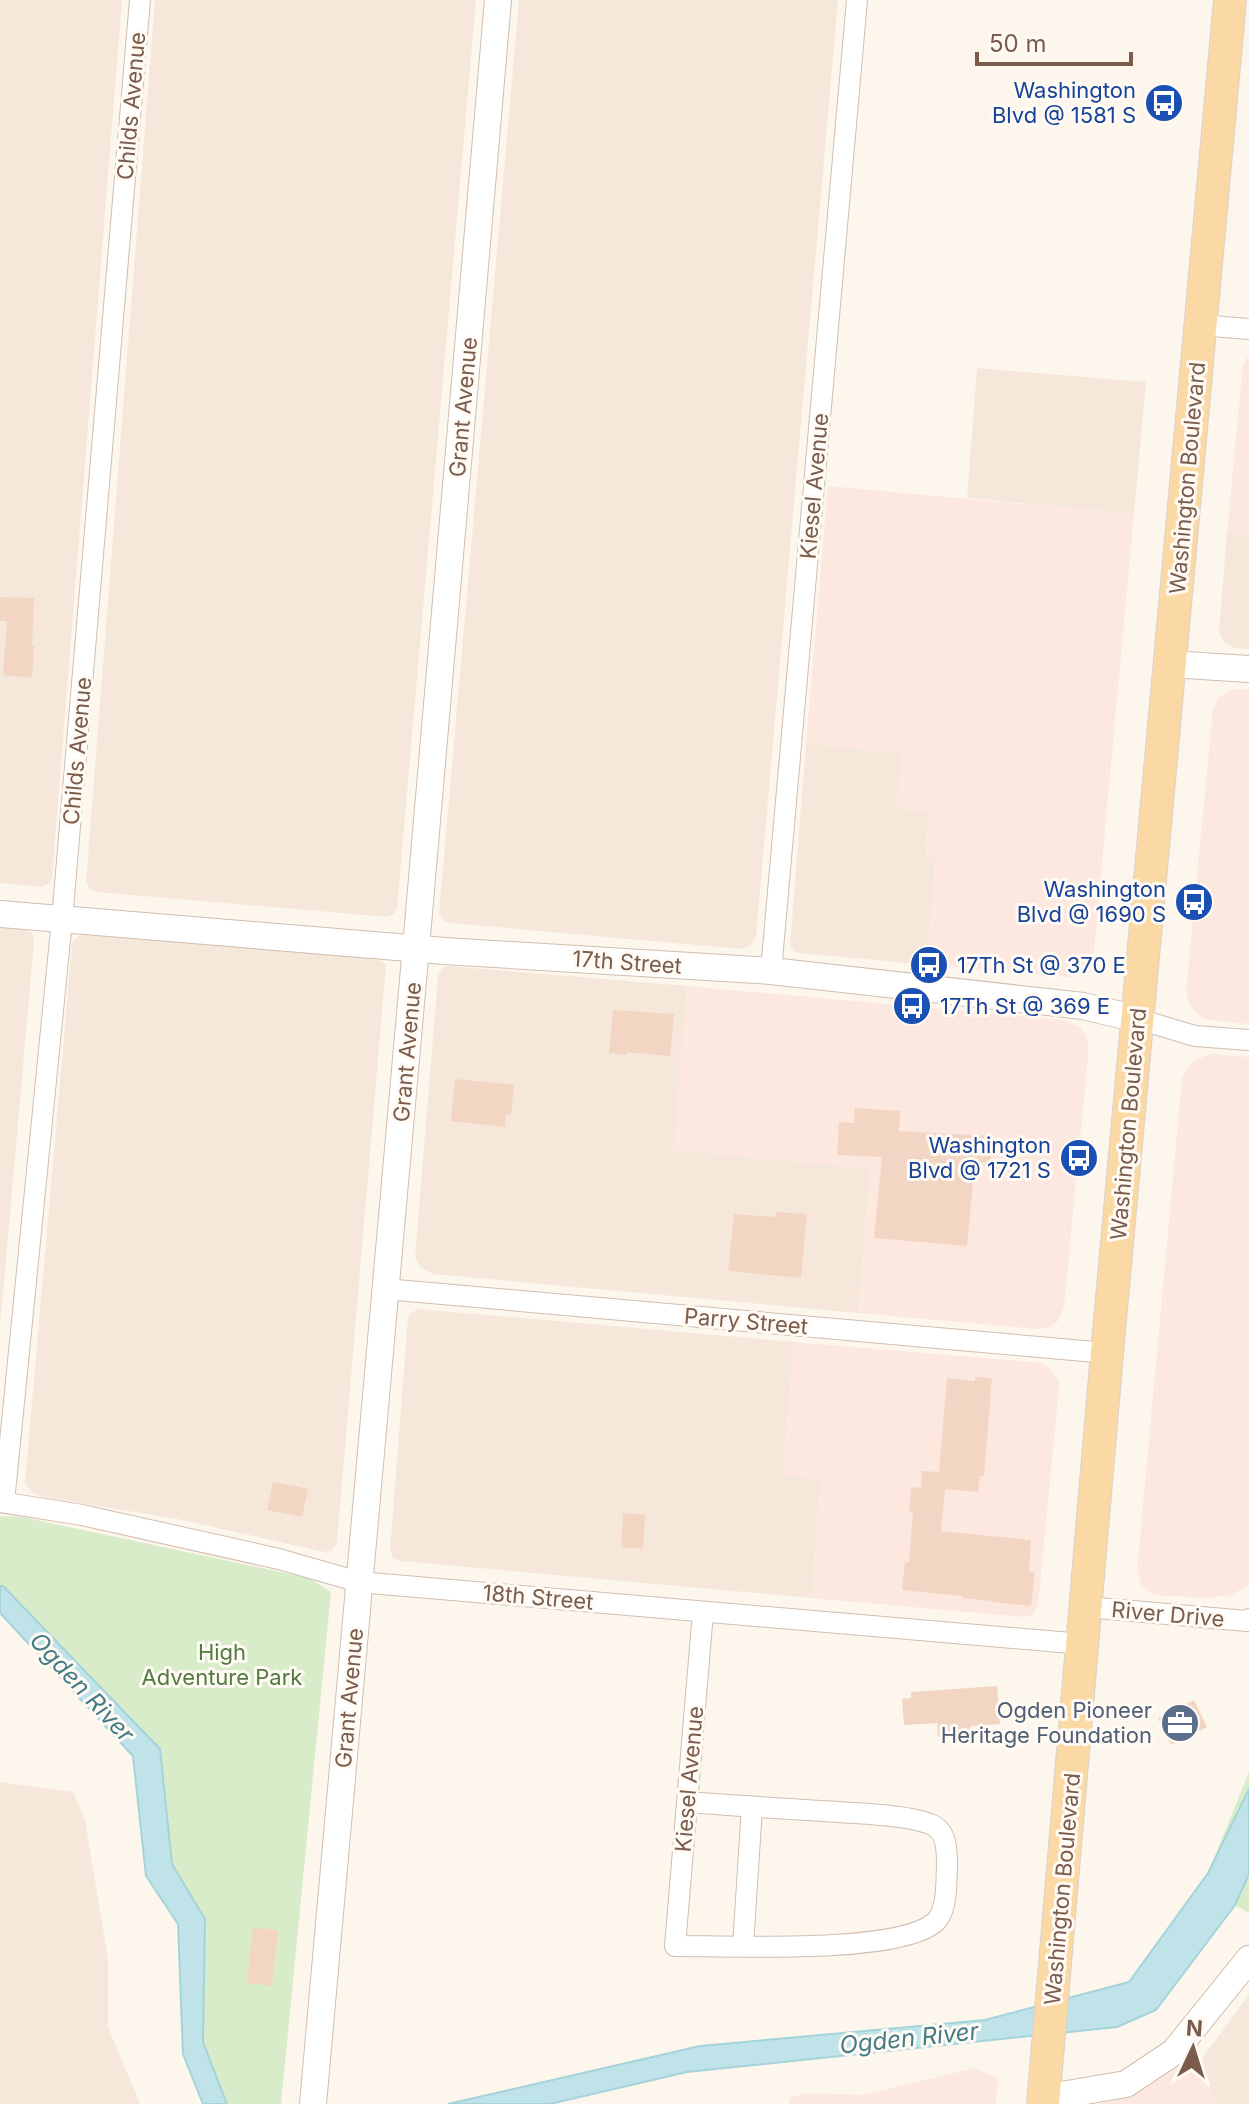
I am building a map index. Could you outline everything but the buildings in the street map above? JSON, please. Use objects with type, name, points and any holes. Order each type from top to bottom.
[{"type":"main road","name":"Washington Boulevard","points":[[1044,2092],[1107,1353],[1230,0]]},
{"type":"street","name":"Childs Avenue","points":[[2,1502],[62,920],[140,0]]},
{"type":"street","name":"Grant Avenue","points":[[313,2101],[498,0]]},
{"type":"street","name":"Kiesel Avenue","points":[[771,971],[857,0]]},
{"type":"street","points":[[1200,325],[1249,329]]},
{"type":"street","points":[[1170,664],[1249,669]]},
{"type":"street","name":"17th Street","points":[[0,914],[416,948],[771,971],[1083,1006],[1195,1036],[1249,1040]]},
{"type":"street","name":"Parry Street","points":[[385,1289],[1107,1353]]},
{"type":"street","name":"18th Street","points":[[2,1502],[82,1515],[264,1555],[359,1582],[1083,1644]]},
{"type":"street","name":"River Drive","points":[[1086,1607],[1249,1619]]},
{"type":"street","name":"Kiesel Avenue","points":[[703,1612],[675,1946],[743,1946]]},
{"type":"street","points":[[687,1802],[882,1815],[929,1823],[942,1833],[947,1846],[941,1915],[933,1924],[910,1936],[893,1940],[743,1946],[752,1807]]},
{"type":"street","points":[[1044,2092],[1126,2084],[1174,2052],[1249,1959]]},
{"type":"shaded area","points":[[0,0],[122,0],[52,878],[41,887],[0,883]]},
{"type":"shaded area","points":[[155,0],[476,0],[397,908],[388,917],[96,892],[86,882]]},
{"type":"shaded area","points":[[519,0],[838,0],[756,937],[750,946],[742,949],[450,923],[439,914]]},
{"type":"shaded area","points":[[1249,355],[1249,535],[1227,533],[1243,364]]},
{"type":"shaded area","points":[[977,368],[1146,382],[1134,514],[967,498]]},
{"type":"shaded area","points":[[828,486],[1134,514],[1094,952],[1091,963],[1076,976],[927,965],[936,859],[926,857],[929,812],[897,809],[902,753],[806,743]]},
{"type":"shaded area","points":[[1227,533],[1249,535],[1249,649],[1234,648],[1224,642],[1219,631]]},
{"type":"shaded area","points":[[1238,689],[1249,690],[1249,1024],[1203,1019],[1190,1006],[1186,990],[1213,709],[1219,697]]},
{"type":"shaded area","points":[[806,743],[902,753],[897,808],[929,811],[926,857],[936,858],[927,965],[799,953],[790,946]]},
{"type":"shaded area","points":[[0,925],[29,931],[34,942],[0,1327]]},
{"type":"shaded area","points":[[82,933],[353,956],[382,961],[386,965],[337,1542],[332,1551],[177,1519],[43,1497],[32,1492],[25,1483],[72,945]]},
{"type":"shaded area","points":[[447,966],[687,986],[674,1150],[870,1168],[858,1313],[433,1274],[420,1267],[415,1257],[438,976]]},
{"type":"shaded area","points":[[687,986],[1064,1020],[1080,1027],[1089,1046],[1064,1307],[1059,1320],[1050,1327],[1038,1329],[858,1313],[870,1168],[673,1150]]},
{"type":"shaded area","points":[[1209,1054],[1249,1057],[1249,1585],[1231,1595],[1206,1598],[1155,1595],[1141,1585],[1137,1570],[1182,1079],[1186,1069]]},
{"type":"shaded area","points":[[420,1309],[794,1342],[783,1474],[821,1480],[811,1598],[393,1558],[390,1550],[408,1317]]},
{"type":"shaded area","points":[[794,1342],[1041,1363],[1051,1369],[1059,1388],[1038,1606],[1033,1614],[1025,1617],[811,1598],[821,1480],[783,1475]]},
{"type":"shaded area","points":[[0,1782],[73,1792],[85,1821],[108,1960],[108,2027],[140,2104],[0,2104]]},
{"type":"shaded area","points":[[1249,1995],[1249,2104],[1217,2104],[1198,2064]]},
{"type":"shaded area","points":[[1190,2052],[1217,2104],[1101,2104],[1147,2088]]},
{"type":"shaded area","points":[[974,2068],[998,2078],[996,2104],[790,2104],[790,2098],[807,2093],[865,2095]]},
{"type":"green space","name":"High Adventure Park","points":[[0,1516],[22,1517],[309,1578],[331,1592],[281,2104],[227,2104],[203,2042],[205,1919],[172,1864],[160,1749],[0,1586]]},
{"type":"green space","points":[[1249,1772],[1249,1789],[1208,1873]]},
{"type":"green space","points":[[1249,1874],[1249,1913],[1235,1905]]},
{"type":"water","name":"Ogden River","points":[[0,1586],[160,1749],[172,1864],[205,1919],[203,2042],[227,2104],[203,2104],[183,2054],[178,1924],[146,1876],[133,1756],[0,1613]]},
{"type":"water","name":"Ogden River","points":[[1249,1789],[1249,1874],[1235,1905],[1156,2010],[1117,2027],[687,2072],[550,2104],[448,2104],[700,2046],[985,2020],[1129,1982],[1208,1873]]},
{"type":"place","name":"Washington Blvd @ 1581 S","points":[[1164,103]]},
{"type":"place","name":"Washington Blvd @ 1690 S","points":[[1194,902]]},
{"type":"place","name":"17Th St @ 370 E","points":[[929,965]]},
{"type":"place","name":"17Th St @ 369 E","points":[[912,1006]]},
{"type":"place","name":"Washington Blvd @ 1721 S","points":[[1079,1158]]},
{"type":"place","name":"Ogden Pioneer Heritage Foundation","points":[[1180,1723]]}]
